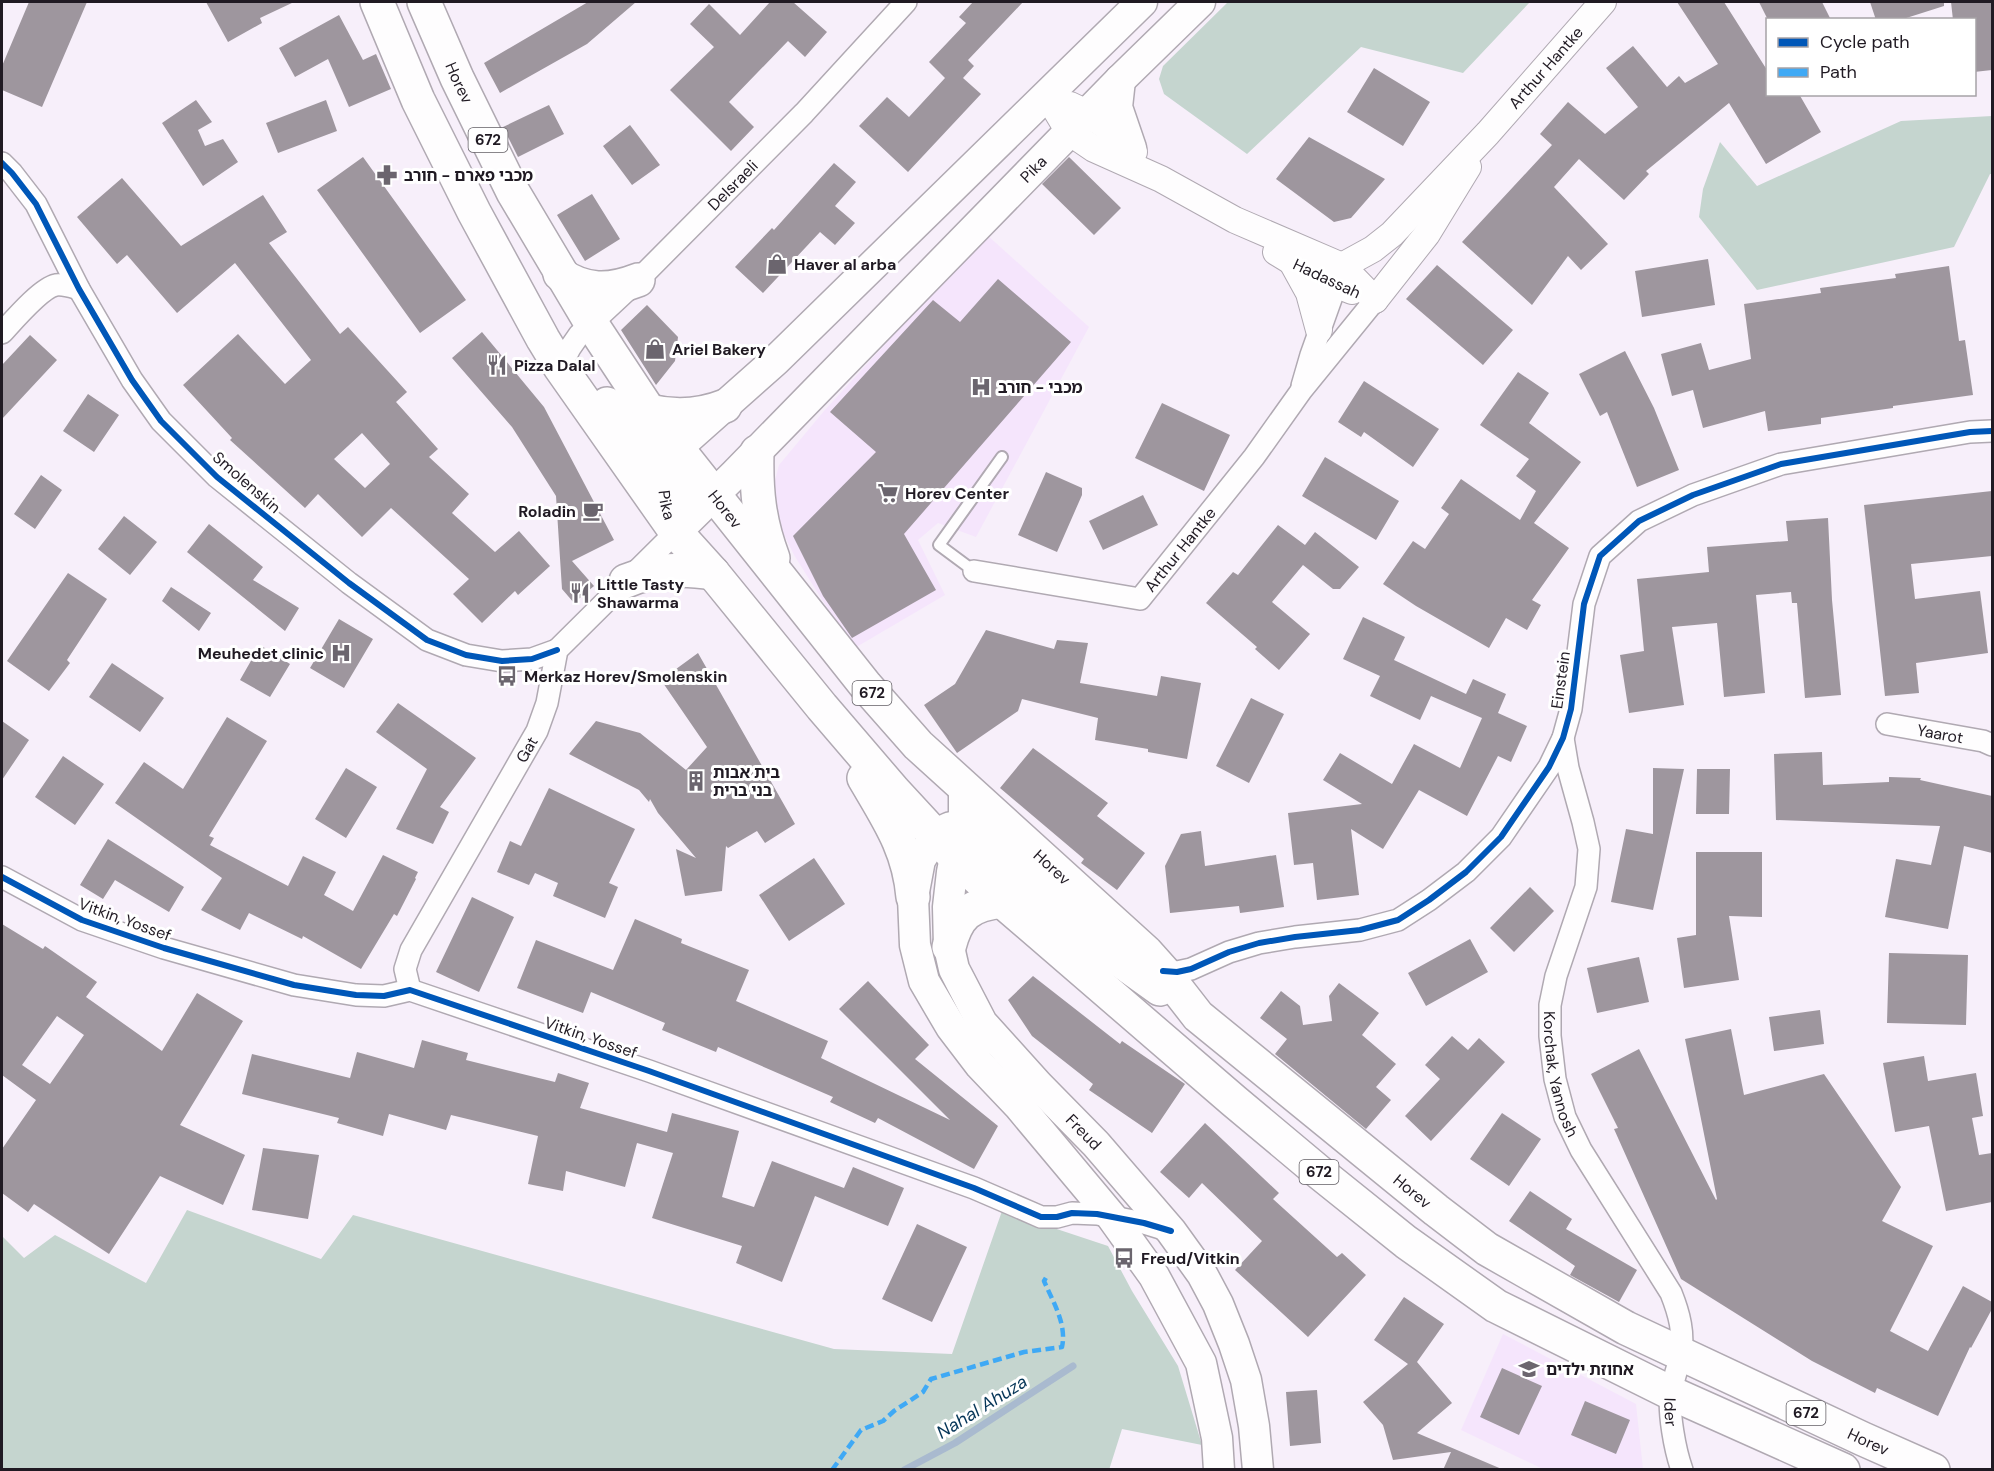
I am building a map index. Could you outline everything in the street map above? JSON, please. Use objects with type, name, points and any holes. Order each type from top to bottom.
[{"type":"main road","name":"672","points":[[377,2],[418,100],[474,212],[560,367],[676,532],[713,573],[894,791],[950,840],[1002,901],[1234,1101],[1406,1242],[1497,1306],[1671,1393],[1843,1470]]},
{"type":"main road","name":"Horev","points":[[424,2],[457,78],[513,192],[560,274],[649,411],[671,461],[714,495],[866,686],[918,745],[1146,952],[1198,1016],[1487,1249],[1626,1328],[1933,1470]]},
{"type":"main road","points":[[560,367],[606,403],[643,444],[671,461],[724,406],[775,361],[1142,2]]},
{"type":"main road","name":"Pika","points":[[671,461],[664,498],[676,532],[1120,80],[1200,2]]},
{"type":"main road","points":[[1120,80],[1117,107],[1131,148]]},
{"type":"main road","points":[[560,274],[578,284],[602,289],[618,287],[638,279]]},
{"type":"main road","points":[[649,411],[695,414],[724,406]]},
{"type":"main road","points":[[757,452],[757,490],[761,521],[773,559],[788,590]]},
{"type":"main road","points":[[626,581],[642,575],[673,570],[687,569],[713,573]]},
{"type":"main road","points":[[822,707],[898,838],[907,861],[913,897]]},
{"type":"main road","name":"Freud","points":[[964,789],[964,813],[950,840],[949,947],[954,969],[982,1023],[1096,1144],[1171,1232],[1202,1274],[1218,1304],[1246,1380],[1254,1426],[1258,1470]]},
{"type":"main road","points":[[950,840],[996,855],[1114,956],[1198,1016]]},
{"type":"main road","name":"Freud","points":[[950,840],[920,860],[913,897],[915,945],[924,981],[951,1027],[980,1065],[1018,1106],[1111,1216],[1154,1276],[1201,1363],[1217,1438],[1219,1470]]},
{"type":"main road","points":[[949,947],[952,933],[961,917],[976,906],[1002,901]]},
{"type":"street","name":"DeIsraeli","points":[[560,367],[570,348],[591,323],[804,113],[906,2]]},
{"type":"street","name":"Arthur Hantke","points":[[1301,391],[1319,330],[1339,275],[1392,234],[1488,133],[1603,2]]},
{"type":"street","name":"Hadassah","points":[[1047,95],[1079,122],[1095,149],[1161,179],[1339,275],[1375,300]]},
{"type":"street","name":"Hadassah","points":[[1079,122],[1107,126],[1161,179]]},
{"type":"street","name":"Arthur Hantke","points":[[974,571],[1140,599],[1254,457],[1301,391],[1427,234],[1488,133]]},
{"type":"street","name":"Smolenskin","points":[[2,163],[36,204],[79,289],[132,380],[161,421],[217,477],[349,583],[427,640],[466,655],[502,661],[532,659],[557,650]]},
{"type":"street","name":"Hadassah","points":[[1235,220],[1264,244],[1317,277],[1339,275]]},
{"type":"street","points":[[1293,264],[1309,293],[1319,330]]},
{"type":"street","points":[[2,333],[46,289],[57,285],[79,289]]},
{"type":"street","name":"Einstein","points":[[1163,971],[1177,972],[1191,969],[1229,952],[1259,943],[1360,930],[1398,920],[1466,872],[1500,837],[1549,767],[1563,738],[1571,709],[1584,604],[1600,556],[1639,521],[1693,495],[1780,464],[1992,430]]},
{"type":"street","points":[[557,650],[676,532]]},
{"type":"street","name":"Gat","points":[[410,990],[405,969],[411,950],[537,731],[547,703],[557,650]]},
{"type":"street","name":"Yaarot","points":[[1887,724],[1983,741],[1992,745]]},
{"type":"street","name":"Korchak, Yannosh","points":[[1563,738],[1568,768],[1589,849],[1586,888],[1556,976],[1550,1005],[1550,1036],[1555,1079],[1565,1117],[1581,1150],[1671,1293],[1682,1331],[1681,1354]]},
{"type":"street","name":"Vitkin, Yossef","points":[[2,877],[82,920],[164,948],[294,985],[356,995],[384,996],[410,990],[649,1071],[974,1188],[1041,1216],[1057,1217],[1072,1212],[1111,1216],[1171,1232]]},
{"type":"street","name":"Ider","points":[[1681,1354],[1671,1393],[1674,1437],[1682,1470]]},
{"type":"lane","points":[[974,571],[939,545],[1002,457]]},
{"type":"shaded area","points":[[1228,2],[1530,2],[1463,73],[1361,47],[1247,154],[1164,94],[1159,79],[1163,66]]},
{"type":"shaded area","points":[[1992,116],[1992,174],[1954,247],[1757,290],[1699,217],[1703,189],[1720,142],[1757,186],[1901,121]]},
{"type":"shaded area","name":"Horev Center","points":[[986,234],[1089,327],[976,537],[938,523],[918,540],[945,595],[853,649],[794,555],[777,520],[772,492],[779,465],[824,411]]},
{"type":"shaded area","points":[[187,1210],[321,1259],[353,1215],[834,1349],[952,1354],[1002,1211],[1108,1246],[1132,1291],[1178,1366],[1202,1445],[1122,1429],[1109,1470],[2,1469],[2,1236],[24,1258],[55,1235],[146,1283]]},
{"type":"shaded area","name":"אחוזת ילדים","points":[[1503,1334],[1636,1404],[1643,1469],[1543,1469],[1461,1430]]},
{"type":"building","points":[[29,2],[87,2],[42,107],[2,90],[2,66]]},
{"type":"building","points":[[206,2],[294,2],[260,18],[262,23],[228,42]]},
{"type":"building","points":[[588,2],[636,2],[587,44],[500,93],[484,63]]},
{"type":"building","points":[[770,2],[793,2],[827,32],[805,57],[788,41],[729,102],[754,127],[731,151],[670,90],[714,47],[690,24],[709,4],[740,35]]},
{"type":"building","points":[[973,2],[1023,2],[968,60],[974,66],[963,78],[981,94],[908,172],[859,126],[887,97],[909,117],[945,78],[929,62],[966,23],[959,17]]},
{"type":"building","points":[[1677,2],[1724,2],[1766,68],[1766,96],[1800,96],[1821,132],[1766,164],[1729,103],[1646,171],[1649,174],[1624,200],[1579,159],[1554,187],[1608,244],[1581,270],[1568,256],[1532,305],[1462,242],[1552,145],[1540,134],[1568,102],[1605,134],[1638,107],[1606,68],[1633,46],[1667,87],[1679,76],[1685,83],[1718,64]]},
{"type":"building","points":[[1759,2],[1822,2],[1830,18],[1767,18]]},
{"type":"building","points":[[1870,2],[1944,2],[1944,6],[1906,18],[1875,18]]},
{"type":"building","points":[[1951,2],[1992,2],[1992,70],[1976,72],[1976,18],[1953,18]]},
{"type":"building","points":[[339,15],[363,60],[376,54],[391,89],[349,107],[328,59],[295,77],[279,48]]},
{"type":"building","points":[[1374,68],[1430,102],[1403,146],[1347,112]]},
{"type":"building","points":[[196,100],[212,122],[198,130],[205,146],[223,139],[238,162],[203,186],[162,123]]},
{"type":"building","points":[[326,100],[337,131],[278,153],[266,123]]},
{"type":"building","points":[[549,105],[564,134],[518,157],[503,127]]},
{"type":"building","points":[[630,125],[660,165],[632,185],[603,146]]},
{"type":"building","points":[[1309,137],[1385,179],[1351,218],[1334,222],[1276,179]]},
{"type":"building","points":[[363,157],[466,300],[420,333],[317,190]]},
{"type":"building","points":[[1069,157],[1121,208],[1094,235],[1042,184]]},
{"type":"building","points":[[834,163],[856,182],[835,206],[855,223],[835,245],[820,232],[763,293],[735,267],[772,228],[774,230]]},
{"type":"building","points":[[122,178],[181,246],[263,195],[287,232],[269,243],[340,334],[348,327],[407,392],[396,402],[438,449],[429,457],[469,494],[452,513],[495,552],[519,531],[550,566],[518,595],[515,591],[482,623],[453,594],[469,579],[391,508],[362,537],[318,494],[305,508],[230,440],[232,438],[183,385],[238,334],[285,384],[311,360],[235,263],[177,313],[127,255],[117,264],[77,217]],"holes":[[[362,433],[390,464],[365,488],[334,459]]]},
{"type":"building","points":[[592,194],[620,239],[585,261],[557,215]]},
{"type":"building","points":[[1708,259],[1715,305],[1642,317],[1635,271]]},
{"type":"building","points":[[1437,265],[1513,330],[1483,365],[1406,299]]},
{"type":"building","points":[[1949,266],[1959,341],[1965,340],[1973,395],[1821,418],[1821,424],[1768,431],[1765,411],[1703,428],[1693,390],[1672,396],[1661,354],[1701,343],[1709,370],[1751,359],[1744,304],[1821,293],[1820,288],[1896,278],[1895,274]]},
{"type":"building","name":"Horev Center","points":[[998,279],[1071,342],[904,534],[936,590],[852,638],[823,596],[793,536],[876,452],[830,412],[933,300],[960,322]]},
{"type":"building","name":"Ariel Bakery","points":[[647,305],[678,337],[675,361],[656,385],[621,330]]},
{"type":"building","points":[[482,332],[544,407],[614,540],[572,561],[594,586],[574,603],[562,589],[556,496],[512,427],[452,358]]},
{"type":"building","points":[[30,335],[57,360],[2,419],[2,365]]},
{"type":"building","points":[[1625,351],[1654,408],[1679,470],[1637,487],[1607,412],[1600,416],[1579,374]]},
{"type":"building","points":[[1518,372],[1549,393],[1529,423],[1581,462],[1534,523],[1569,548],[1532,600],[1541,605],[1527,630],[1506,618],[1489,648],[1383,584],[1413,541],[1425,549],[1449,514],[1441,508],[1461,479],[1520,520],[1536,491],[1516,476],[1529,459],[1480,425]]},
{"type":"building","points":[[1364,381],[1439,429],[1413,467],[1364,432],[1361,437],[1338,422]]},
{"type":"building","points":[[88,394],[119,415],[94,452],[63,431]]},
{"type":"building","points":[[1162,403],[1230,435],[1204,491],[1135,458]]},
{"type":"building","points":[[1325,457],[1399,501],[1376,540],[1302,496]]},
{"type":"building","points":[[1046,472],[1082,488],[1082,495],[1057,552],[1018,535]]},
{"type":"building","points":[[41,475],[62,490],[35,529],[14,514]]},
{"type":"building","points":[[1992,491],[1992,556],[1911,564],[1915,599],[1980,591],[1988,653],[1916,663],[1919,693],[1885,696],[1864,505]]},
{"type":"building","points":[[1143,495],[1158,525],[1103,550],[1089,521]]},
{"type":"building","points":[[124,516],[157,542],[130,575],[98,549]]},
{"type":"building","points":[[1828,518],[1832,600],[1841,695],[1805,698],[1797,603],[1792,603],[1791,592],[1756,595],[1765,693],[1724,697],[1717,623],[1672,627],[1684,705],[1629,713],[1620,655],[1644,651],[1637,579],[1709,572],[1707,547],[1788,541],[1786,521]]},
{"type":"building","points":[[209,524],[263,567],[253,580],[299,608],[285,631],[187,552]]},
{"type":"building","points":[[1278,525],[1305,545],[1315,532],[1359,567],[1340,589],[1333,589],[1303,565],[1272,602],[1310,634],[1279,670],[1255,649],[1257,647],[1206,603],[1233,572],[1238,575]]},
{"type":"building","points":[[68,573],[107,599],[67,660],[70,663],[49,691],[7,661]]},
{"type":"building","points":[[171,587],[211,613],[199,631],[162,601]]},
{"type":"building","points":[[1363,617],[1405,637],[1394,660],[1466,694],[1473,679],[1506,694],[1498,713],[1527,726],[1511,762],[1498,756],[1467,816],[1419,790],[1383,849],[1351,829],[1359,895],[1317,900],[1313,863],[1294,865],[1288,813],[1362,804],[1323,780],[1340,753],[1392,784],[1414,744],[1460,768],[1482,718],[1431,696],[1420,720],[1370,696],[1380,676],[1343,659]]},
{"type":"building","name":"Meuhedet clinic","points":[[339,619],[373,639],[344,688],[310,668]]},
{"type":"building","points":[[986,630],[1054,649],[1057,640],[1088,643],[1080,683],[1157,696],[1161,676],[1201,683],[1187,759],[1148,752],[1148,749],[1095,740],[1098,718],[1022,699],[1018,711],[957,753],[924,705],[955,684]]},
{"type":"building","points":[[260,645],[290,664],[270,697],[240,680]]},
{"type":"building","name":"בית אבות בני ברית","points":[[698,653],[795,824],[765,843],[757,831],[728,848],[726,846],[722,891],[685,896],[676,849],[696,858],[658,813],[650,799],[649,802],[639,790],[569,754],[596,721],[640,733],[686,770],[707,747],[661,680]]},
{"type":"building","points":[[112,663],[164,698],[140,732],[89,697]]},
{"type":"building","points":[[1251,698],[1284,714],[1249,783],[1216,766]]},
{"type":"building","points":[[398,703],[476,758],[440,807],[449,812],[433,844],[396,829],[427,769],[376,732]]},
{"type":"building","points":[[227,717],[267,741],[209,836],[214,838],[210,845],[288,886],[303,856],[336,872],[324,895],[353,911],[383,855],[418,872],[397,916],[394,914],[361,969],[303,936],[302,939],[249,913],[240,930],[201,910],[222,878],[115,803],[144,762],[183,789]]},
{"type":"building","points":[[2,721],[29,740],[2,780]]},
{"type":"building","points":[[1033,748],[1108,803],[1097,816],[1145,853],[1117,890],[1081,863],[1084,859],[1000,788]]},
{"type":"building","points":[[1822,752],[1823,785],[1889,782],[1889,777],[1921,778],[1920,780],[1992,796],[1992,853],[1964,846],[1948,929],[1885,917],[1896,859],[1931,865],[1940,826],[1776,820],[1774,754]]},
{"type":"building","points":[[63,756],[104,784],[75,825],[35,797]]},
{"type":"building","points":[[346,768],[377,787],[346,838],[315,819]]},
{"type":"building","points":[[1653,768],[1684,769],[1653,910],[1611,902],[1626,829],[1653,834]]},
{"type":"building","points":[[1697,769],[1730,769],[1729,814],[1696,814]]},
{"type":"building","points":[[549,788],[635,829],[609,883],[618,887],[605,918],[553,896],[558,883],[535,873],[529,885],[497,872],[510,841],[521,846]]},
{"type":"building","points":[[1201,831],[1205,866],[1276,855],[1284,907],[1240,913],[1239,906],[1170,913],[1165,866],[1181,834]]},
{"type":"building","points":[[108,839],[184,887],[169,912],[115,880],[103,899],[80,885]]},
{"type":"building","points":[[1696,852],[1762,852],[1762,917],[1729,916],[1739,980],[1684,988],[1677,938],[1696,935]]},
{"type":"building","points":[[814,858],[845,904],[789,941],[759,895]]},
{"type":"building","points":[[1530,887],[1554,911],[1514,952],[1490,928]]},
{"type":"building","points":[[472,897],[514,917],[479,992],[436,972]]},
{"type":"building","points":[[635,919],[682,939],[681,943],[749,970],[736,1001],[828,1041],[821,1058],[950,1120],[839,1009],[868,981],[929,1045],[915,1059],[998,1126],[974,1169],[878,1118],[875,1123],[830,1102],[833,1097],[718,1047],[716,1052],[662,1030],[665,1023],[591,992],[583,1013],[517,988],[536,940],[613,970]]},
{"type":"building","points":[[2,924],[43,949],[45,946],[97,982],[86,997],[162,1051],[197,993],[243,1021],[180,1125],[245,1155],[223,1205],[160,1176],[109,1254],[34,1204],[28,1212],[2,1193],[2,1149],[36,1100],[2,1075]],"holes":[[[57,1016],[84,1035],[50,1084],[22,1065]]]},
{"type":"building","points":[[1470,939],[1488,972],[1426,1006],[1408,973]]},
{"type":"building","points":[[1889,953],[1968,955],[1966,1025],[1887,1023]]},
{"type":"building","points":[[1639,957],[1649,1002],[1597,1013],[1587,968]]},
{"type":"building","points":[[1033,976],[1120,1044],[1122,1041],[1185,1084],[1152,1133],[1089,1090],[1093,1084],[1032,1036],[1008,1000]]},
{"type":"building","points":[[1339,983],[1379,1013],[1362,1035],[1396,1064],[1376,1087],[1391,1100],[1366,1129],[1275,1054],[1287,1039],[1260,1018],[1281,991],[1300,1006],[1303,1025],[1332,1021],[1329,996]]},
{"type":"building","points":[[1820,1010],[1824,1044],[1774,1051],[1769,1017]]},
{"type":"building","points":[[1731,1029],[1744,1095],[1824,1074],[1901,1187],[1882,1221],[1933,1246],[1890,1331],[1928,1351],[1963,1286],[1992,1302],[1992,1309],[1970,1347],[1938,1416],[1877,1388],[1875,1393],[1812,1361],[1681,1279],[1614,1129],[1618,1128],[1591,1074],[1639,1049],[1716,1200],[1685,1039]]},
{"type":"building","points":[[1452,1036],[1468,1050],[1479,1038],[1505,1062],[1431,1141],[1405,1116],[1440,1079],[1425,1065]]},
{"type":"building","points":[[422,1040],[468,1053],[466,1060],[555,1082],[558,1073],[589,1083],[580,1108],[667,1132],[672,1113],[739,1131],[722,1197],[754,1207],[772,1161],[844,1188],[853,1167],[904,1188],[888,1226],[815,1196],[782,1282],[736,1263],[742,1246],[652,1218],[673,1153],[637,1143],[625,1187],[566,1171],[563,1191],[528,1184],[538,1136],[451,1115],[446,1130],[389,1114],[383,1136],[337,1123],[339,1118],[242,1094],[252,1054],[350,1078],[357,1052],[414,1068]]},
{"type":"building","points":[[1924,1056],[1928,1081],[1976,1073],[1983,1116],[1972,1118],[1979,1155],[1992,1153],[1992,1202],[1946,1211],[1929,1126],[1895,1132],[1883,1063]]},
{"type":"building","points":[[1502,1113],[1541,1139],[1509,1186],[1470,1159]]},
{"type":"building","points":[[1205,1123],[1279,1193],[1273,1199],[1337,1257],[1342,1253],[1366,1275],[1308,1337],[1235,1270],[1262,1241],[1202,1183],[1189,1198],[1160,1172]]},
{"type":"building","points":[[263,1148],[319,1155],[308,1219],[252,1210]]},
{"type":"building","points":[[1530,1191],[1572,1219],[1566,1229],[1637,1270],[1619,1302],[1570,1275],[1575,1266],[1509,1221]]},
{"type":"building","points":[[917,1224],[967,1247],[932,1322],[882,1299]]},
{"type":"building","points":[[1404,1297],[1444,1324],[1417,1362],[1452,1403],[1417,1433],[1504,1470],[1443,1470],[1451,1452],[1393,1460],[1383,1425],[1363,1402],[1408,1364],[1374,1340]]},
{"type":"building","points":[[1502,1368],[1542,1386],[1519,1435],[1480,1417]]},
{"type":"building","points":[[1317,1390],[1321,1443],[1290,1446],[1286,1392]]},
{"type":"building","points":[[1585,1401],[1630,1420],[1616,1454],[1571,1435]]},
{"type":"waterway","name":"Nahal Ahuza","points":[[904,1470],[955,1443],[1073,1366]]},
{"type":"marked path","points":[[832,1470],[861,1430],[883,1421],[923,1392],[931,1379],[1024,1352],[1062,1347],[1063,1330],[1044,1281],[1047,1276]]},
{"type":"cycle path","points":[[2,163],[36,204],[79,289],[132,380],[161,421],[217,477],[349,583],[427,640],[466,655],[502,661],[532,659],[557,650]]},
{"type":"cycle path","points":[[1163,971],[1177,972],[1191,969],[1229,952],[1259,943],[1360,930],[1398,920],[1466,872],[1501,837],[1549,767],[1563,738],[1571,709],[1584,604],[1600,556],[1639,521],[1693,495],[1781,464],[1970,432],[1992,431]]},
{"type":"cycle path","points":[[2,877],[82,920],[164,948],[294,985],[356,995],[384,996],[410,990],[649,1071],[974,1188],[1041,1217],[1057,1217],[1072,1213],[1097,1214],[1171,1231]]},
{"type":"place","name":"מכבי פארם - חורב","points":[[387,175]]},
{"type":"place","name":"Haver al arba","points":[[777,264]]},
{"type":"place","name":"Ariel Bakery","points":[[655,349]]},
{"type":"place","name":"Pizza Dalal","points":[[497,365]]},
{"type":"place","name":"מכבי - חורב","points":[[981,387]]},
{"type":"place","name":"Horev Center","points":[[888,493]]},
{"type":"place","name":"Roladin","points":[[593,511]]},
{"type":"place","name":"Little Tasty Shawarma","points":[[580,593]]},
{"type":"place","name":"Meuhedet clinic","points":[[341,653]]},
{"type":"place","name":"Merkaz Horev/Smolenskin","points":[[507,676]]},
{"type":"place","name":"בית אבות בני ברית","points":[[696,781]]},
{"type":"place","name":"Freud/Vitkin","points":[[1124,1258]]},
{"type":"place","name":"אחוזת ילדים","points":[[1529,1369]]}]
